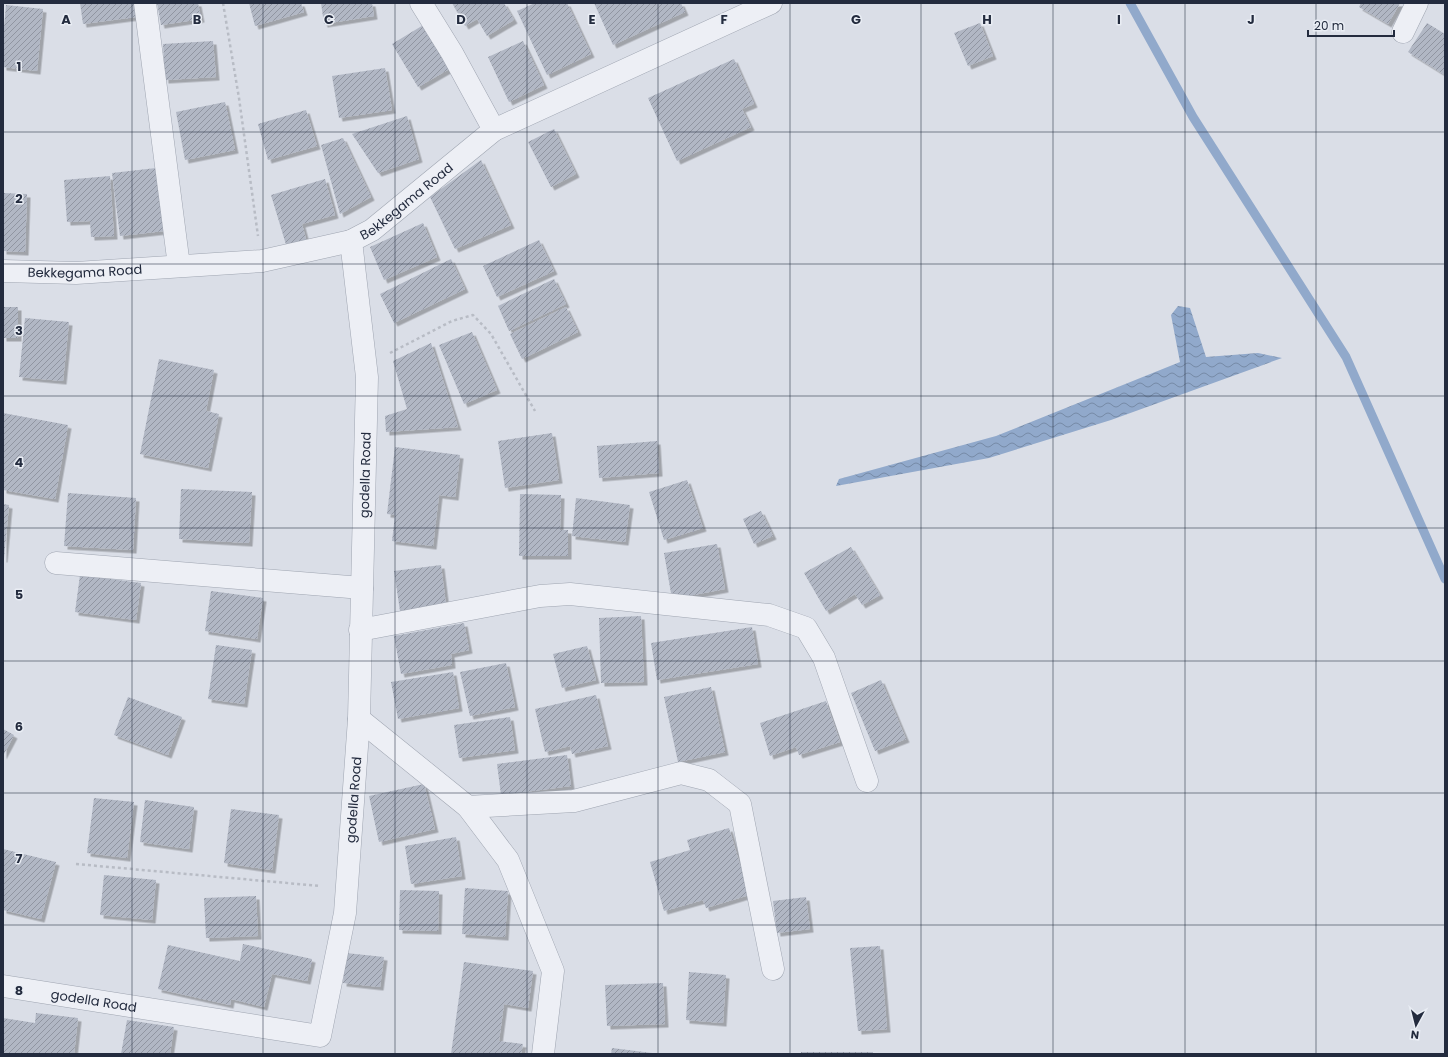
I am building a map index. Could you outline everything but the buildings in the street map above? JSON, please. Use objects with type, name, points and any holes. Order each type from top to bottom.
[{"type":"street","points":[[145,3],[179,266]]},
{"type":"street","points":[[421,3],[452,54],[494,130]]},
{"type":"street","name":"Bekkegama Road","points":[[3,271],[76,273],[262,261],[351,240],[372,230],[494,130],[771,3]]},
{"type":"street","points":[[1403,32],[1417,3]]},
{"type":"street","name":"godella Road","points":[[3,986],[320,1036],[345,913],[359,719],[367,377],[351,240]]},
{"type":"street","points":[[56,563],[362,588]]},
{"type":"street","points":[[360,630],[540,596],[570,594],[769,614],[806,628],[824,658],[867,780]]},
{"type":"street","points":[[359,719],[468,807],[508,860],[553,971],[543,1054]]},
{"type":"street","points":[[468,807],[574,801],[681,773],[709,780],[740,804],[773,969]]},
{"type":"path","points":[[223,3],[239,98],[262,261]]},
{"type":"path","points":[[365,366],[452,321],[473,315],[491,334],[535,411]]},
{"type":"path","points":[[76,864],[347,889]]},
{"type":"water","points":[[1178,306],[1190,308],[1206,357],[1258,353],[1282,358],[1111,420],[989,458],[836,486],[839,479],[996,436],[1180,362],[1171,315]]},
{"type":"waterway","points":[[1130,3],[1193,117],[1346,357],[1445,579]]}]
